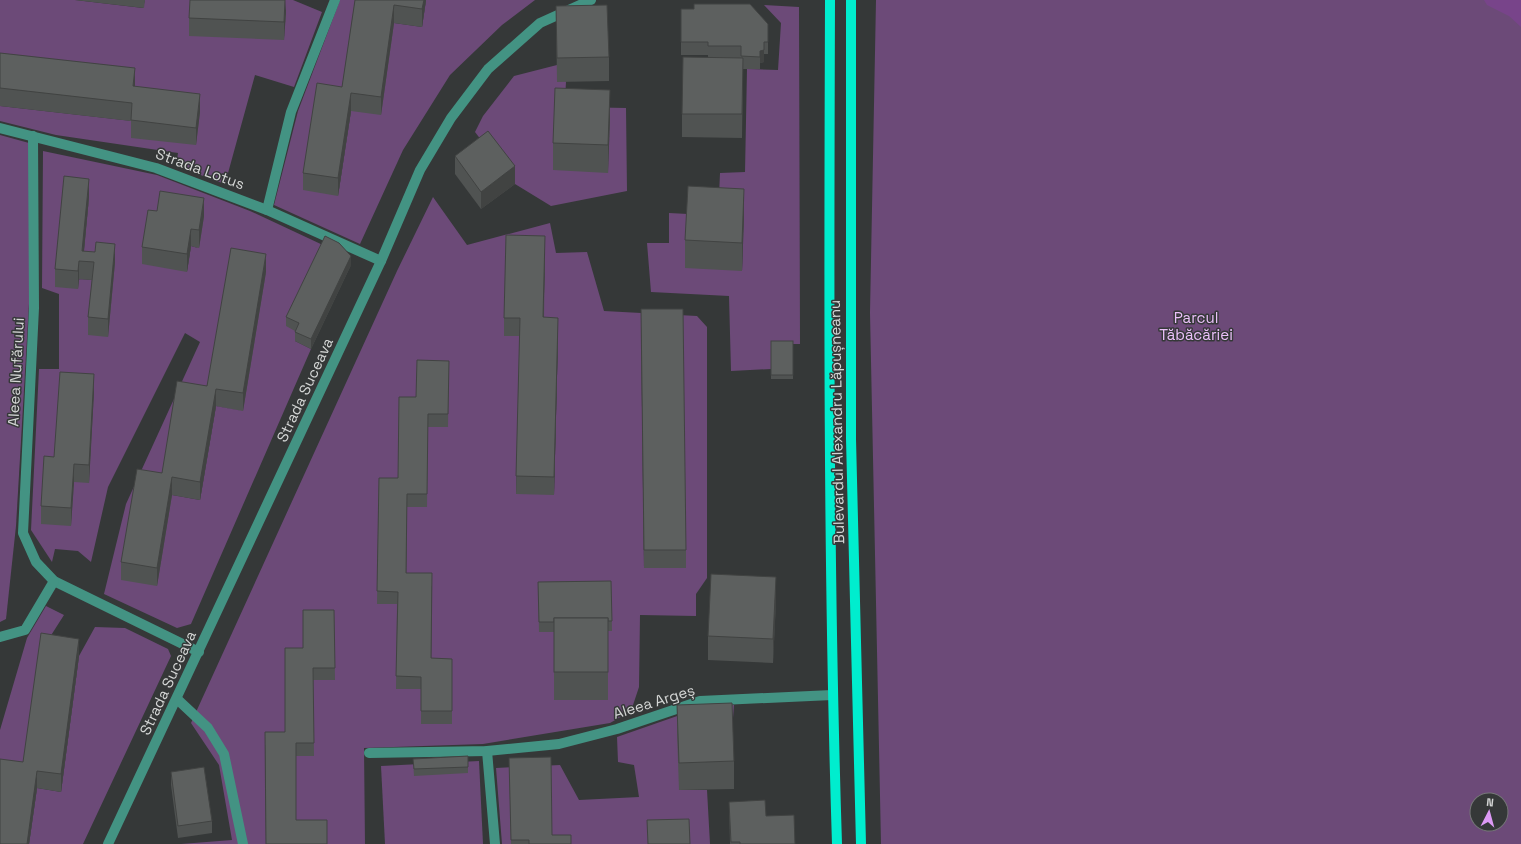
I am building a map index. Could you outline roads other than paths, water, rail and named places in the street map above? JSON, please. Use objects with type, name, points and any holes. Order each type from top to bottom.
[{"type":"main road","name":"Bulevardul Alexandru Lăpușneanu","points":[[830,0],[829,322],[832,695],[837,844]]},
{"type":"main road","name":"Bulevardul Alexandru Lăpușneanu","points":[[851,0],[851,424],[861,844]]},
{"type":"street","points":[[267,210],[291,112],[335,0]]},
{"type":"street","name":"Strada Suceava","points":[[108,844],[381,261],[420,170],[451,118],[488,69],[540,23],[591,0]]},
{"type":"street","name":"Strada Lotus","points":[[0,128],[156,168],[267,210],[381,261]]},
{"type":"street","name":"Aleea Nufărului","points":[[33,136],[34,308],[23,533],[36,562],[54,581],[199,652]]},
{"type":"street","points":[[0,637],[25,630],[54,581]]},
{"type":"street","name":"Aleea Argeș","points":[[369,753],[487,751],[559,744],[617,729],[700,702],[832,695]]},
{"type":"street","points":[[176,699],[208,728],[224,754],[243,844]]},
{"type":"street","points":[[487,751],[495,844]]},
{"type":"park label","name":"Parcul Tăbăcăriei","points":[[1196,326]]}]
